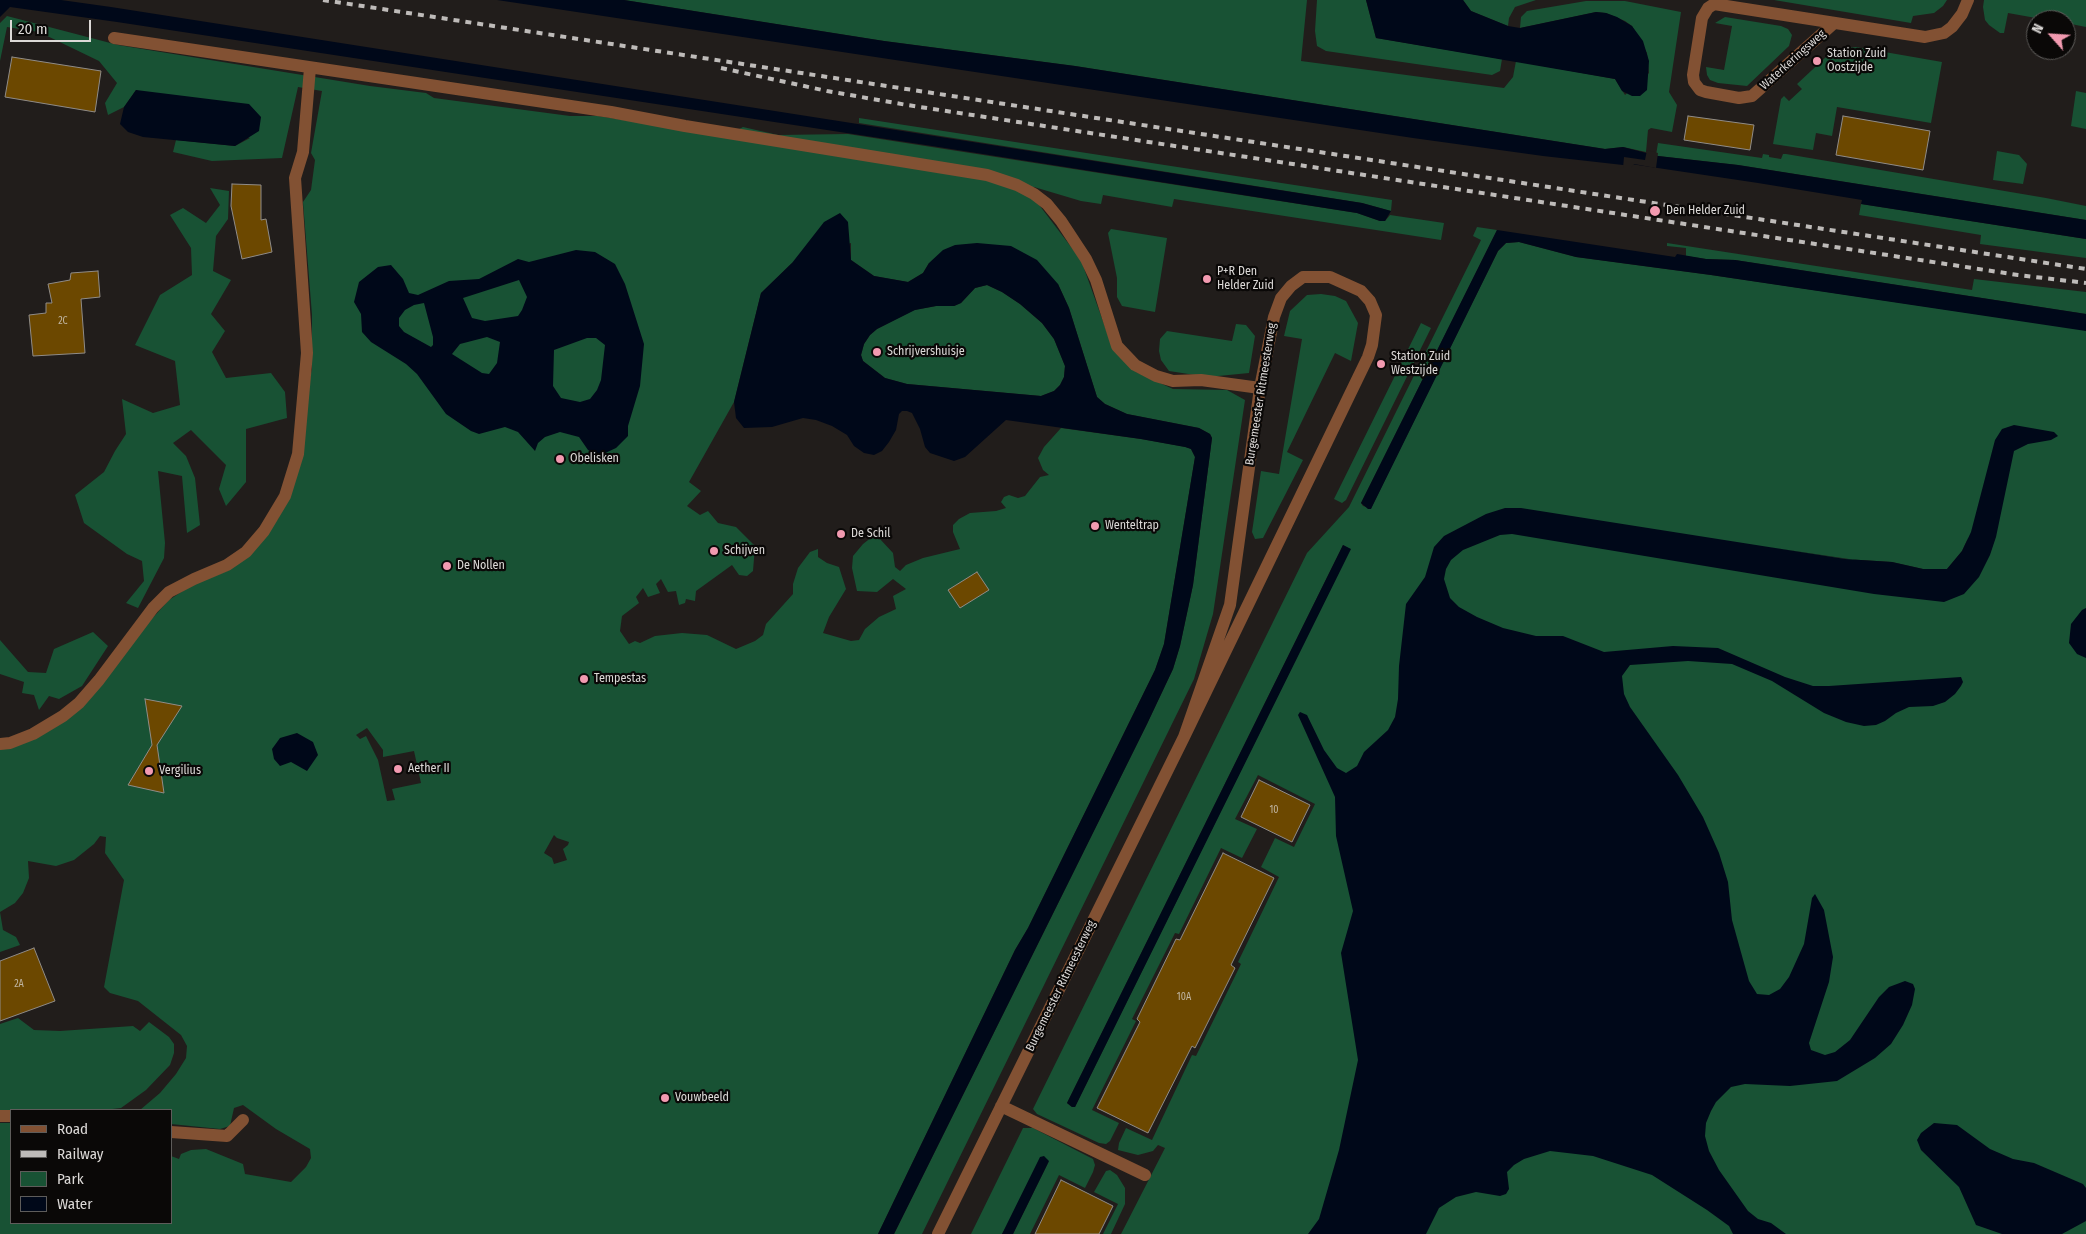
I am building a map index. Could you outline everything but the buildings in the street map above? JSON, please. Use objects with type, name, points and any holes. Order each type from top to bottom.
[{"type":"street","name":"Waterkeringsweg","points":[[1832,24],[1806,50],[1752,96],[1739,98],[1706,92],[1694,82],[1693,75],[1702,18],[1708,8],[1714,4],[1832,24],[1916,36],[1934,36],[1944,34],[1952,27],[1962,14],[1968,0]]},
{"type":"street","points":[[114,38],[611,112],[685,126],[987,175],[1017,185],[1034,194],[1047,204],[1061,221],[1086,259],[1096,280],[1118,346],[1135,365],[1156,376],[1173,381],[1201,380],[1260,388]]},
{"type":"street","points":[[0,744],[10,743],[32,734],[63,716],[99,680],[153,608],[169,592],[227,565],[246,552],[264,531],[285,496],[298,454],[307,353],[295,178],[303,152],[310,68]]},
{"type":"street","name":"Burgemeester Ritmeesterweg","points":[[938,1234],[1184,737],[1368,357],[1372,345],[1376,315],[1370,301],[1361,291],[1330,278],[1303,277],[1291,286],[1281,298],[1274,317],[1260,388],[1230,605],[1184,737]]},
{"type":"street","points":[[1002,1106],[1145,1175]]},
{"type":"street","points":[[172,1132],[228,1136],[244,1120]]},
{"type":"green space","points":[[624,0],[1307,0],[1301,61],[1504,88],[1513,77],[1516,61],[1615,79],[1625,95],[1649,73],[1647,53],[1632,26],[1625,21],[1606,13],[1596,12],[1520,28],[1521,17],[1527,11],[1586,1],[1625,1],[1681,12],[1669,92],[1677,105],[1672,132],[1651,128],[1648,130],[1646,152],[1623,147],[1605,149],[1075,66],[884,41]]},
{"type":"green space","points":[[1317,0],[1366,0],[1376,38],[1502,59],[1500,71],[1492,75],[1326,51],[1317,46],[1315,31]]},
{"type":"green space","points":[[1463,0],[1536,0],[1515,7],[1509,18],[1508,26],[1471,11]]},
{"type":"green space","points":[[1774,0],[1947,0],[1934,13],[1913,16],[1911,23]]},
{"type":"green space","points":[[1984,0],[2086,0],[2086,27],[2076,25],[2076,10],[2026,10],[2026,16],[2008,13],[2004,33],[2000,33],[1985,20]]},
{"type":"green space","points":[[7,16],[118,45],[370,86],[426,93],[434,98],[570,116],[598,116],[726,136],[743,127],[778,135],[848,134],[1357,213],[1380,221],[1385,221],[1390,215],[1444,223],[1441,240],[1174,199],[1172,207],[1103,195],[1101,204],[1081,201],[1034,187],[1027,189],[1081,260],[1113,349],[1136,372],[1173,389],[1227,390],[1245,400],[1213,614],[1194,679],[922,1234],[894,1234],[1173,669],[1193,585],[1212,438],[1210,434],[1199,428],[1127,414],[1105,404],[1097,397],[1069,308],[1058,284],[929,263],[923,273],[908,282],[874,276],[851,260],[851,243],[792,263],[761,293],[734,402],[689,482],[701,491],[687,506],[700,515],[708,511],[718,523],[736,527],[755,546],[753,571],[747,576],[739,575],[732,565],[696,591],[695,601],[686,599],[685,603],[679,605],[676,591],[668,592],[661,579],[656,584],[660,593],[648,597],[643,588],[636,597],[639,603],[622,616],[620,631],[629,644],[635,641],[640,643],[655,636],[682,633],[707,635],[736,649],[755,641],[763,635],[766,624],[793,594],[793,584],[798,568],[810,552],[818,549],[818,557],[827,563],[839,567],[846,589],[829,617],[823,633],[851,641],[859,640],[865,629],[879,617],[896,609],[893,596],[906,589],[893,579],[877,592],[857,591],[852,568],[853,556],[863,544],[872,537],[880,539],[893,553],[895,567],[900,571],[906,565],[923,558],[960,549],[953,532],[953,525],[959,519],[970,513],[996,511],[1006,508],[1001,502],[1004,497],[1009,495],[1018,498],[1025,496],[1040,477],[1049,475],[1043,470],[1038,458],[1044,447],[1061,428],[1186,447],[1191,449],[1195,457],[1164,644],[1155,670],[1028,928],[1015,950],[878,1234],[0,1234],[0,1123],[10,1123],[10,1224],[172,1224],[172,1156],[179,1159],[181,1154],[191,1150],[206,1149],[243,1164],[245,1174],[291,1182],[306,1167],[311,1158],[310,1149],[276,1129],[243,1105],[234,1108],[230,1126],[220,1129],[172,1124],[172,1109],[141,1109],[160,1093],[176,1074],[186,1058],[187,1046],[181,1035],[138,1001],[110,993],[104,987],[124,880],[105,853],[106,837],[100,836],[94,844],[74,860],[56,866],[28,861],[29,878],[23,893],[15,903],[0,912],[0,749],[51,729],[169,600],[192,585],[229,570],[278,519],[312,369],[312,315],[303,202],[311,190],[315,160],[311,153],[322,91],[298,87],[282,158],[212,161],[173,152],[176,140],[235,146],[250,138],[136,90],[124,107],[108,115],[105,103],[117,83],[99,61],[39,32],[7,27],[0,61],[0,23]],"holes":[[[367,728],[383,750],[383,757],[414,751],[421,783],[392,789],[395,800],[387,801],[378,760],[366,736],[360,739],[356,735]],[[554,835],[569,842],[563,849],[567,860],[554,864],[552,858],[544,853]]]},
{"type":"green space","points":[[1725,17],[1781,26],[1788,29],[1792,35],[1789,46],[1747,86],[1718,83],[1710,80],[1707,75],[1706,67],[1724,70],[1732,26],[1715,23]]},
{"type":"green space","points":[[1856,47],[1942,62],[1931,123],[1837,107],[1832,136],[1816,133],[1813,150],[1773,144],[1781,99],[1784,96],[1789,101],[1802,89],[1797,84],[1826,57],[1841,49]]},
{"type":"green space","points":[[2076,91],[2086,93],[2086,129],[2071,126]]},
{"type":"green space","points":[[859,118],[1392,200],[1391,211],[1362,203],[859,123]]},
{"type":"green space","points":[[1658,143],[1762,158],[1763,154],[1781,159],[1783,154],[1786,154],[2046,198],[2086,206],[2086,220],[1738,165],[1658,156],[1656,155]]},
{"type":"green space","points":[[1997,151],[2019,155],[2027,164],[2023,184],[1993,180]]},
{"type":"green space","points":[[210,188],[229,191],[228,219],[216,236],[213,271],[231,280],[211,314],[225,331],[212,352],[226,378],[271,373],[285,392],[287,418],[246,429],[246,482],[226,506],[219,489],[226,465],[191,430],[173,443],[186,456],[195,478],[200,525],[187,533],[182,476],[158,471],[165,543],[164,558],[138,608],[126,603],[144,581],[142,561],[127,554],[84,523],[75,495],[104,472],[126,434],[122,399],[153,413],[180,405],[175,361],[135,345],[160,295],[192,275],[191,248],[170,215],[183,208],[206,223],[220,205]]},
{"type":"green space","points":[[1861,204],[2086,239],[2086,258],[1980,244],[1981,235],[1859,215]]},
{"type":"green space","points":[[1477,227],[1497,230],[1361,503],[1363,506],[1371,508],[1498,251],[1506,243],[1519,242],[1576,257],[2086,330],[2086,1234],[1121,1234],[1165,1148],[1158,1145],[1153,1151],[1138,1155],[1118,1150],[1119,1143],[1126,1128],[1152,1140],[1192,1055],[1196,1056],[1241,964],[1238,962],[1279,877],[1261,867],[1275,838],[1294,847],[1315,804],[1258,775],[1235,819],[1257,829],[1242,858],[1221,848],[1179,934],[1175,933],[1132,1019],[1136,1021],[1092,1110],[1119,1123],[1110,1141],[1106,1144],[1099,1143],[1037,1114],[1033,1109],[1307,553],[1349,507],[1481,240],[1473,236]],"holes":[[[1968,538],[1957,575],[1852,559],[1892,562],[1923,569],[1947,569],[1962,551]],[[1343,545],[1350,549],[1075,1107],[1067,1103]],[[1768,547],[1852,559],[1845,559]]]},
{"type":"green space","points":[[1111,229],[1167,238],[1155,312],[1122,306],[1117,297],[1117,278],[1108,233]]},
{"type":"green space","points":[[1667,243],[1972,290],[1974,279],[2086,292],[2086,314],[1735,260],[1686,256],[1686,248],[1667,246]]},
{"type":"green space","points":[[987,285],[1020,304],[1042,323],[1054,339],[1065,366],[1064,377],[1054,391],[1041,396],[907,384],[885,378],[863,361],[861,355],[864,344],[877,329],[914,310],[936,306],[954,306],[961,303],[975,288]]},
{"type":"green space","points":[[1307,295],[1335,296],[1346,301],[1358,323],[1351,361],[1335,353],[1287,452],[1303,460],[1263,538],[1255,539],[1252,532],[1261,471],[1279,474],[1302,339],[1284,336],[1290,311]]},
{"type":"green space","points":[[1421,323],[1431,328],[1346,500],[1342,503],[1334,499]]},
{"type":"green space","points":[[1236,324],[1246,325],[1255,336],[1249,373],[1208,377],[1169,371],[1161,360],[1159,351],[1160,339],[1167,331],[1232,341]]},
{"type":"green space","points":[[93,632],[108,646],[82,686],[59,699],[49,696],[39,710],[34,695],[22,693],[24,682],[0,674],[0,640],[28,672],[46,673],[54,649]]},
{"type":"green space","points":[[0,912],[3,930],[16,937],[20,945],[0,952]]},
{"type":"green space","points":[[18,1018],[34,1030],[60,1031],[133,1026],[140,1031],[149,1022],[169,1037],[174,1044],[174,1053],[170,1065],[146,1090],[121,1108],[0,1110],[0,1024]]},
{"type":"green space","points":[[1023,1128],[1033,1128],[1093,1159],[1095,1165],[1093,1172],[1085,1188],[1059,1175],[1030,1234],[1013,1234],[1049,1161],[1002,1234],[971,1234]]},
{"type":"green space","points":[[1110,1170],[1117,1175],[1125,1188],[1125,1204],[1111,1234],[1103,1234],[1118,1204],[1094,1192],[1106,1171]]},
{"type":"water","points":[[0,0],[61,0],[111,7],[1362,203],[1391,211],[1385,221],[1380,221],[1357,213],[932,146],[117,22],[10,7],[0,17]]},
{"type":"water","points":[[497,0],[624,0],[884,41],[1075,66],[1605,149],[1623,147],[1658,156],[1738,165],[2086,220],[2086,239],[1861,204],[1862,200],[1758,183],[1631,164],[1623,165],[1543,156],[1413,138]]},
{"type":"water","points":[[1366,0],[1463,0],[1471,11],[1508,26],[1520,28],[1596,12],[1606,13],[1632,26],[1643,41],[1649,61],[1647,90],[1640,96],[1632,96],[1622,91],[1615,79],[1376,38]]},
{"type":"water","points":[[136,90],[249,104],[261,117],[259,131],[235,146],[143,137],[128,132],[120,124],[124,107]]},
{"type":"water","points":[[840,213],[848,222],[851,260],[874,276],[908,282],[923,273],[929,263],[943,250],[955,245],[977,243],[1011,246],[1037,260],[1058,284],[1069,308],[1097,397],[1105,404],[1127,414],[1199,428],[1210,434],[1212,438],[1193,585],[1173,669],[894,1234],[878,1234],[1015,950],[1028,928],[1155,670],[1164,644],[1195,457],[1191,449],[1185,447],[1006,420],[965,457],[954,461],[930,453],[925,447],[920,429],[912,413],[907,411],[902,411],[899,414],[896,430],[889,442],[882,451],[874,455],[864,453],[854,446],[847,435],[832,426],[816,420],[803,418],[772,427],[744,428],[736,418],[734,402],[761,293],[792,263],[824,222]],"holes":[[[987,285],[1020,304],[1042,323],[1054,339],[1065,366],[1064,377],[1054,391],[1041,396],[907,384],[885,378],[863,361],[861,355],[864,344],[870,335],[877,329],[915,310],[936,306],[954,306],[961,303],[975,288]]]},
{"type":"water","points":[[1497,230],[1675,257],[1677,254],[1706,259],[1735,260],[2086,314],[2086,331],[1711,275],[1576,257],[1519,242],[1506,243],[1498,251],[1371,509],[1368,509],[1361,503]]},
{"type":"water","points":[[576,250],[595,252],[615,264],[625,284],[644,344],[640,386],[628,426],[628,436],[616,448],[601,455],[588,450],[579,437],[560,432],[545,437],[538,443],[535,451],[518,432],[505,427],[479,434],[471,431],[446,414],[417,374],[406,364],[371,342],[362,332],[361,314],[354,302],[359,282],[378,267],[391,265],[403,279],[409,293],[418,295],[449,281],[479,279],[518,259],[529,262]],"holes":[[[519,280],[527,297],[518,316],[485,321],[472,318],[463,298]],[[424,303],[433,337],[433,345],[431,347],[404,332],[399,326],[399,318],[405,310],[414,305]],[[487,337],[500,342],[497,363],[489,374],[482,373],[452,354],[460,344]],[[587,338],[596,338],[605,345],[601,380],[597,390],[590,399],[580,402],[561,398],[553,386],[554,350]]]},
{"type":"water","points":[[2014,425],[2054,432],[2058,436],[2051,440],[2028,444],[2014,451],[1996,537],[1990,555],[1979,577],[1964,594],[1944,602],[1874,594],[1512,534],[1500,535],[1463,550],[1451,560],[1446,569],[1444,579],[1450,598],[1459,607],[1477,617],[1503,628],[1536,636],[1563,636],[1604,652],[1673,646],[1718,648],[1785,677],[1813,686],[1961,677],[1963,682],[1961,686],[1945,702],[1933,706],[1909,707],[1876,725],[1864,726],[1846,722],[1824,713],[1772,681],[1732,664],[1688,661],[1630,665],[1622,676],[1624,694],[1630,707],[1678,775],[1703,817],[1719,853],[1728,882],[1732,920],[1749,981],[1757,994],[1769,995],[1780,989],[1789,977],[1804,944],[1812,898],[1815,894],[1824,910],[1833,957],[1829,982],[1809,1043],[1811,1050],[1825,1055],[1835,1052],[1850,1040],[1879,997],[1889,987],[1905,981],[1913,984],[1915,989],[1912,1005],[1903,1025],[1891,1044],[1875,1058],[1837,1081],[1790,1086],[1745,1084],[1731,1087],[1716,1102],[1711,1111],[1706,1123],[1705,1136],[1709,1151],[1719,1170],[1748,1211],[1758,1219],[1771,1223],[1786,1234],[1733,1234],[1729,1226],[1652,1175],[1593,1156],[1550,1151],[1524,1159],[1514,1165],[1507,1172],[1509,1189],[1506,1194],[1500,1196],[1476,1192],[1456,1197],[1439,1208],[1426,1234],[1308,1234],[1319,1219],[1339,1150],[1358,1060],[1341,953],[1353,911],[1336,836],[1335,797],[1298,715],[1300,712],[1307,715],[1324,750],[1337,768],[1346,773],[1357,766],[1364,752],[1388,730],[1395,717],[1398,699],[1399,666],[1406,604],[1425,577],[1434,547],[1444,536],[1486,514],[1505,508],[1521,508],[1845,559],[1892,562],[1923,569],[1947,569],[1962,551],[1971,532],[1995,440],[2002,429]]},
{"type":"water","points":[[1343,545],[1351,549],[1075,1107],[1072,1107],[1067,1103]]},
{"type":"water","points":[[2086,608],[2086,658],[2077,654],[2069,643],[2071,624],[2082,610]]},
{"type":"water","points":[[297,733],[313,742],[318,755],[307,771],[291,762],[280,766],[274,759],[272,749],[280,738]]},
{"type":"water","points":[[1934,1123],[1957,1125],[1990,1149],[2013,1159],[2034,1163],[2083,1184],[2086,1188],[2086,1221],[2062,1234],[2002,1234],[1976,1225],[1959,1187],[1921,1150],[1917,1140],[1921,1133]]},
{"type":"water","points":[[1044,1156],[1049,1161],[1013,1234],[1002,1234],[1040,1157]]},
{"type":"pier","points":[[1647,150],[1658,153],[1656,168],[1634,164],[1631,168],[1623,168],[1624,157],[1645,160]]},
{"type":"railway","points":[[323,0],[2086,269]]},
{"type":"railway","points":[[721,68],[827,91],[907,105],[2018,275],[2086,283]]},
{"type":"place","name":"Station Zuid Oostzijde","points":[[1817,61]]},
{"type":"place","name":"Den Helder Zuid","points":[[1655,211]]},
{"type":"place","name":"P+R Den Helder Zuid","points":[[1207,279]]},
{"type":"place","name":"Schrijvershuisje","points":[[877,352]]},
{"type":"place","name":"Station Zuid Westzijde","points":[[1381,364]]},
{"type":"place","name":"Obelisken","points":[[560,459]]},
{"type":"place","name":"Wenteltrap","points":[[1095,526]]},
{"type":"place","name":"De Schil","points":[[841,534]]},
{"type":"place","name":"Schijven","points":[[714,551]]},
{"type":"place","name":"De Nollen","points":[[447,566]]},
{"type":"place","name":"Tempestas","points":[[584,679]]},
{"type":"place","name":"Aether II","points":[[398,769]]},
{"type":"place","name":"Vergilius","points":[[149,771]]},
{"type":"place","name":"Vouwbeeld","points":[[665,1098]]}]
